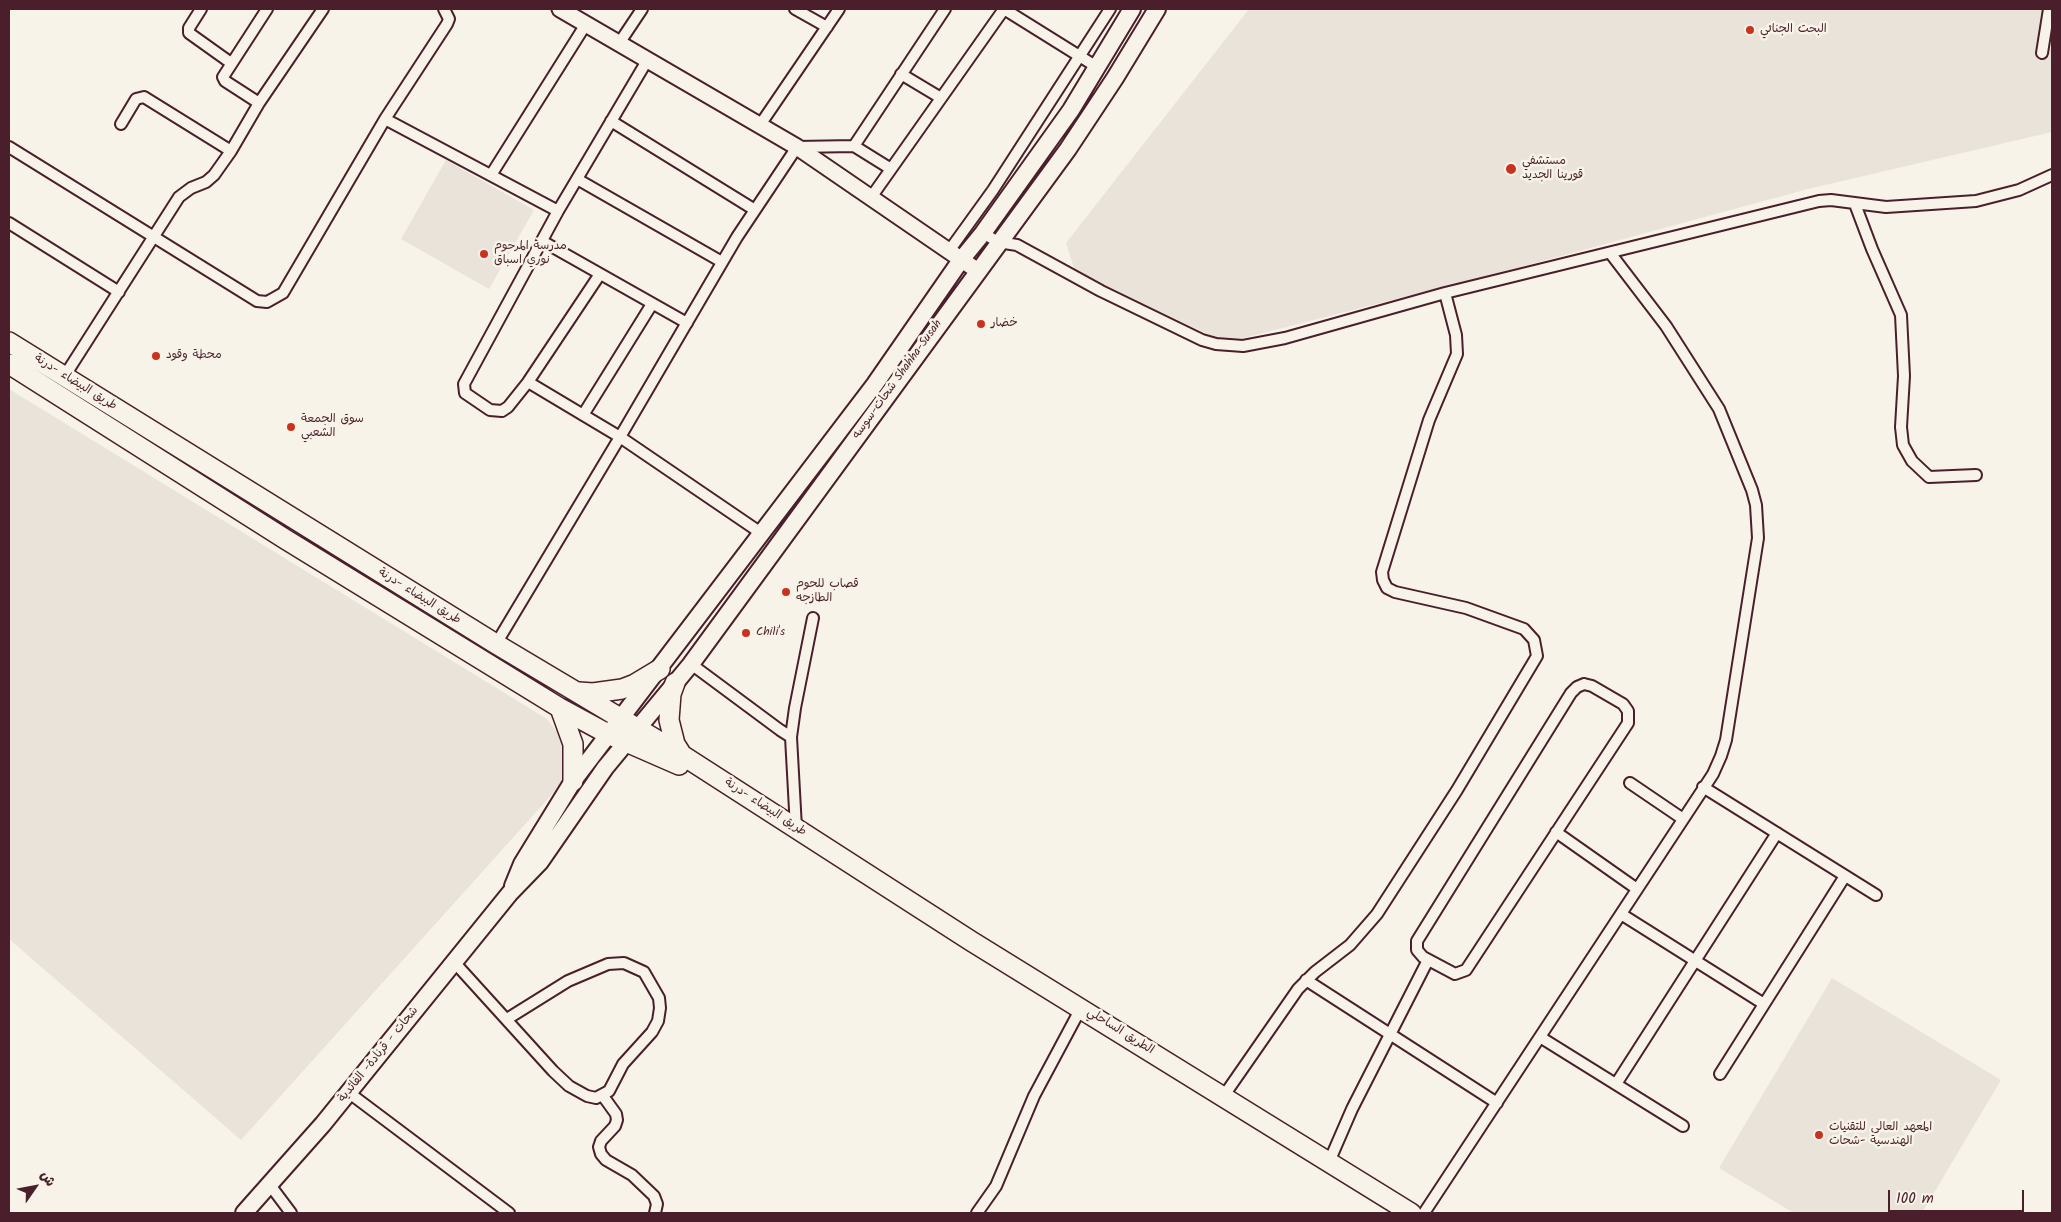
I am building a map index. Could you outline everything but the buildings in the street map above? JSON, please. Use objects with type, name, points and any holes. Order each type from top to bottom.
[{"type":"highway","name":"طريق البيضاء -درنة","points":[[9,342],[496,644],[621,718],[632,735]]},
{"type":"highway","name":"طريق البيضاء -درنة","points":[[9,364],[286,539],[560,708],[608,734],[632,735],[682,755],[829,851]]},
{"type":"highway","points":[[579,692],[608,692],[622,689],[648,678],[660,669]]},
{"type":"highway","points":[[675,683],[670,701],[669,720],[673,738],[682,755]]},
{"type":"highway","points":[[560,708],[573,744],[574,781]]},
{"type":"highway","points":[[632,735],[668,759],[794,834],[829,851]]},
{"type":"highway","name":"الطريق الساحلي","points":[[829,851],[1411,1213]]},
{"type":"main road","name":"شحات-سوسه Shahha-Susah","points":[[510,893],[522,864],[574,781],[875,384],[955,255],[983,234],[1065,118],[1132,9]]},
{"type":"main road","name":"شحات-سوسه Shahha-Susah","points":[[510,893],[540,862],[605,768],[691,664],[1090,118],[1157,9]]},
{"type":"main road","name":"شحات - قرنادة- الفائدية","points":[[244,1213],[348,1092],[455,963],[510,893]]},
{"type":"street","points":[[201,9],[189,28],[189,32],[231,63]]},
{"type":"street","points":[[259,103],[225,81],[224,73],[267,9]]},
{"type":"street","points":[[64,377],[179,197],[191,188],[206,182],[231,151],[259,103],[323,9]]},
{"type":"street","points":[[9,146],[257,301],[267,302],[283,294],[385,119],[447,24],[449,19],[444,9]]},
{"type":"street","points":[[560,9],[620,42],[797,147],[872,196],[978,271]]},
{"type":"street","points":[[620,42],[642,9]]},
{"type":"street","points":[[796,9],[827,27]]},
{"type":"street","points":[[760,125],[840,9]]},
{"type":"street","points":[[854,146],[945,9]]},
{"type":"street","points":[[872,196],[1004,9],[1097,67]]},
{"type":"street","points":[[955,255],[993,190],[1110,9]]},
{"type":"street","points":[[2042,53],[2049,9]]},
{"type":"street","points":[[491,175],[586,24]]},
{"type":"street","points":[[600,274],[528,382],[502,411],[490,410],[469,398],[464,384],[558,211],[648,59]]},
{"type":"street","points":[[901,74],[941,98]]},
{"type":"street","points":[[121,124],[136,99],[144,97],[231,151]]},
{"type":"street","points":[[385,119],[558,211]]},
{"type":"street","points":[[611,121],[755,210]]},
{"type":"street","points":[[797,147],[854,146],[891,169]]},
{"type":"street","points":[[496,644],[722,262],[797,147]]},
{"type":"street","points":[[983,234],[998,242],[1017,245],[1101,291],[1202,340],[1229,346],[1257,344],[1285,338],[1445,294],[1819,201],[1831,200],[1886,207],[1976,201],[2019,190],[2052,176]]},
{"type":"street","points":[[577,179],[722,262]]},
{"type":"street","points":[[1855,204],[1865,233],[1901,315],[1904,376],[1900,427],[1903,444],[1912,461],[1929,477],[1976,475]]},
{"type":"street","points":[[9,223],[119,292]]},
{"type":"street","points":[[542,241],[687,323]]},
{"type":"street","points":[[1424,1213],[1704,788],[1718,765],[1726,740],[1758,538],[1756,505],[1752,490],[1719,409],[1666,326],[1611,254]]},
{"type":"street","points":[[1224,1097],[1306,980],[1350,945],[1377,914],[1457,790],[1537,656],[1534,640],[1524,629],[1466,608],[1394,592],[1387,588],[1383,580],[1382,572],[1429,420],[1457,354],[1456,335],[1445,294]]},
{"type":"street","points":[[583,414],[652,304]]},
{"type":"street","points":[[528,382],[620,437],[762,533]]},
{"type":"street","points":[[796,828],[792,737],[794,708],[813,618]]},
{"type":"street","points":[[691,664],[792,737]]},
{"type":"street","points":[[1580,685],[1588,685],[1623,704],[1628,711],[1629,719],[1466,970],[1455,974],[1428,960],[1418,953],[1417,941],[1574,689],[1580,685]]},
{"type":"street","points":[[1630,783],[1683,818]]},
{"type":"street","points":[[1704,788],[1876,895]]},
{"type":"street","points":[[1556,832],[1637,889]]},
{"type":"street","points":[[1616,1084],[1777,833]]},
{"type":"street","points":[[1720,1074],[1845,876]]},
{"type":"street","points":[[1621,914],[1764,1004]]},
{"type":"street","points":[[1329,1162],[1352,1108],[1428,960]]},
{"type":"street","points":[[455,963],[569,1086],[587,1096],[603,1096],[609,1092],[623,1064],[652,1032],[658,1021],[659,998],[644,972],[624,963],[608,964],[568,981],[508,1019]]},
{"type":"street","points":[[1306,980],[1497,1103]]},
{"type":"street","points":[[977,1213],[996,1186],[1034,1096],[1081,1008]]},
{"type":"street","points":[[1540,1037],[1683,1126]]},
{"type":"street","points":[[348,1092],[509,1213]]},
{"type":"street","points":[[603,1096],[616,1114],[616,1120],[615,1126],[599,1147],[601,1154],[606,1160],[632,1175],[654,1196],[657,1204],[656,1213]]},
{"type":"street","points":[[270,1185],[291,1213]]},
{"type":"shaded area","name":"مستشفي قورينا الجديد","points":[[1249,9],[2052,9],[2052,132],[1808,189],[1513,269],[1232,341],[1219,339],[1076,274],[1066,243]]},
{"type":"shaded area","points":[[446,160],[534,210],[489,289],[401,239]]},
{"type":"shaded area","points":[[9,389],[547,719],[562,738],[566,760],[564,781],[241,1140],[9,939]]},
{"type":"shaded area","points":[[1832,978],[2001,1080],[1922,1213],[1794,1213],[1719,1168]]},
{"type":"place","name":"البحت الجنائي","points":[[1750,30]]},
{"type":"place","name":"مستشفي قورينا الجديد","points":[[1511,169]]},
{"type":"place","name":"مدرسة المرحوم نوري اسباق","points":[[484,254]]},
{"type":"place","name":"خضار","points":[[981,324]]},
{"type":"place","name":"محطة وقود","points":[[156,356]]},
{"type":"place","name":"سوق الجمعة الشعبي","points":[[291,427]]},
{"type":"place","name":"قصاب للحوم الطازجه","points":[[786,592]]},
{"type":"place","name":"Chili's","points":[[746,633]]},
{"type":"place","name":"المعهد العالي للتقنيات الهندسية -شحات","points":[[1819,1135]]}]
